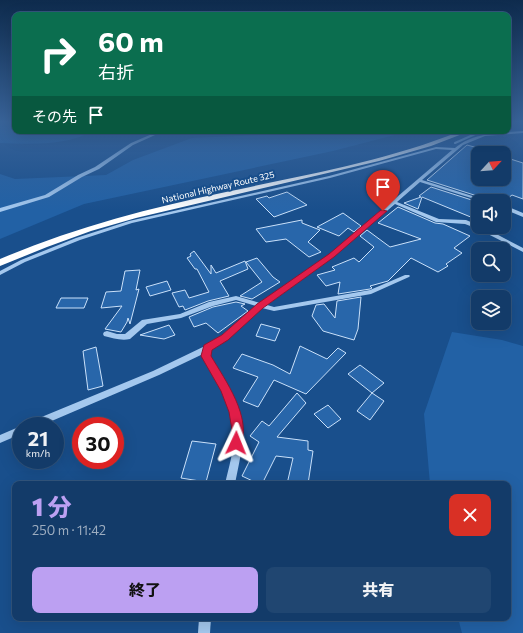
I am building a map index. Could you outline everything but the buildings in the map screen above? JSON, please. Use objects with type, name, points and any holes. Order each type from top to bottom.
[{"type":"highway","name":"National Highway Route 325","points":[[0,255],[50,235],[114,215],[383,151]]},
{"type":"highway","name":"National Highway Route 325","points":[[0,263],[41,245],[111,222],[353,166],[407,151]]},
{"type":"street","points":[[0,210],[47,196],[97,168],[122,151]]},
{"type":"street","points":[[0,273],[22,261],[78,239],[131,222],[330,177],[427,151]]},
{"type":"street","points":[[51,417],[156,373],[208,348],[225,337],[260,306],[331,256],[420,181],[453,151]]},
{"type":"street","points":[[420,181],[471,196]]},
{"type":"street","points":[[394,202],[438,220],[458,220],[471,225]]},
{"type":"street","points":[[511,210],[523,215]]},
{"type":"street","points":[[492,234],[523,250]]},
{"type":"street","points":[[107,334],[117,337],[127,337],[146,322],[181,316],[211,304],[236,298],[274,309],[371,292],[407,276]]},
{"type":"street","points":[[208,348],[206,356],[226,390],[235,412],[238,430],[230,481]]},
{"type":"street","points":[[0,439],[12,434]]},
{"type":"street","points":[[204,633],[205,621]]},
{"type":"shaded area","points":[[158,151],[335,151],[84,204],[0,239],[0,174],[15,179],[106,175],[133,160]]},
{"type":"shaded area","points":[[452,332],[502,340],[523,346],[523,633],[462,633],[459,621],[511,621],[511,481],[430,481],[424,414]]},
{"type":"route","points":[[236,443],[238,430],[235,412],[226,390],[206,356],[208,348],[225,337],[260,306],[331,256],[383,211]]}]
